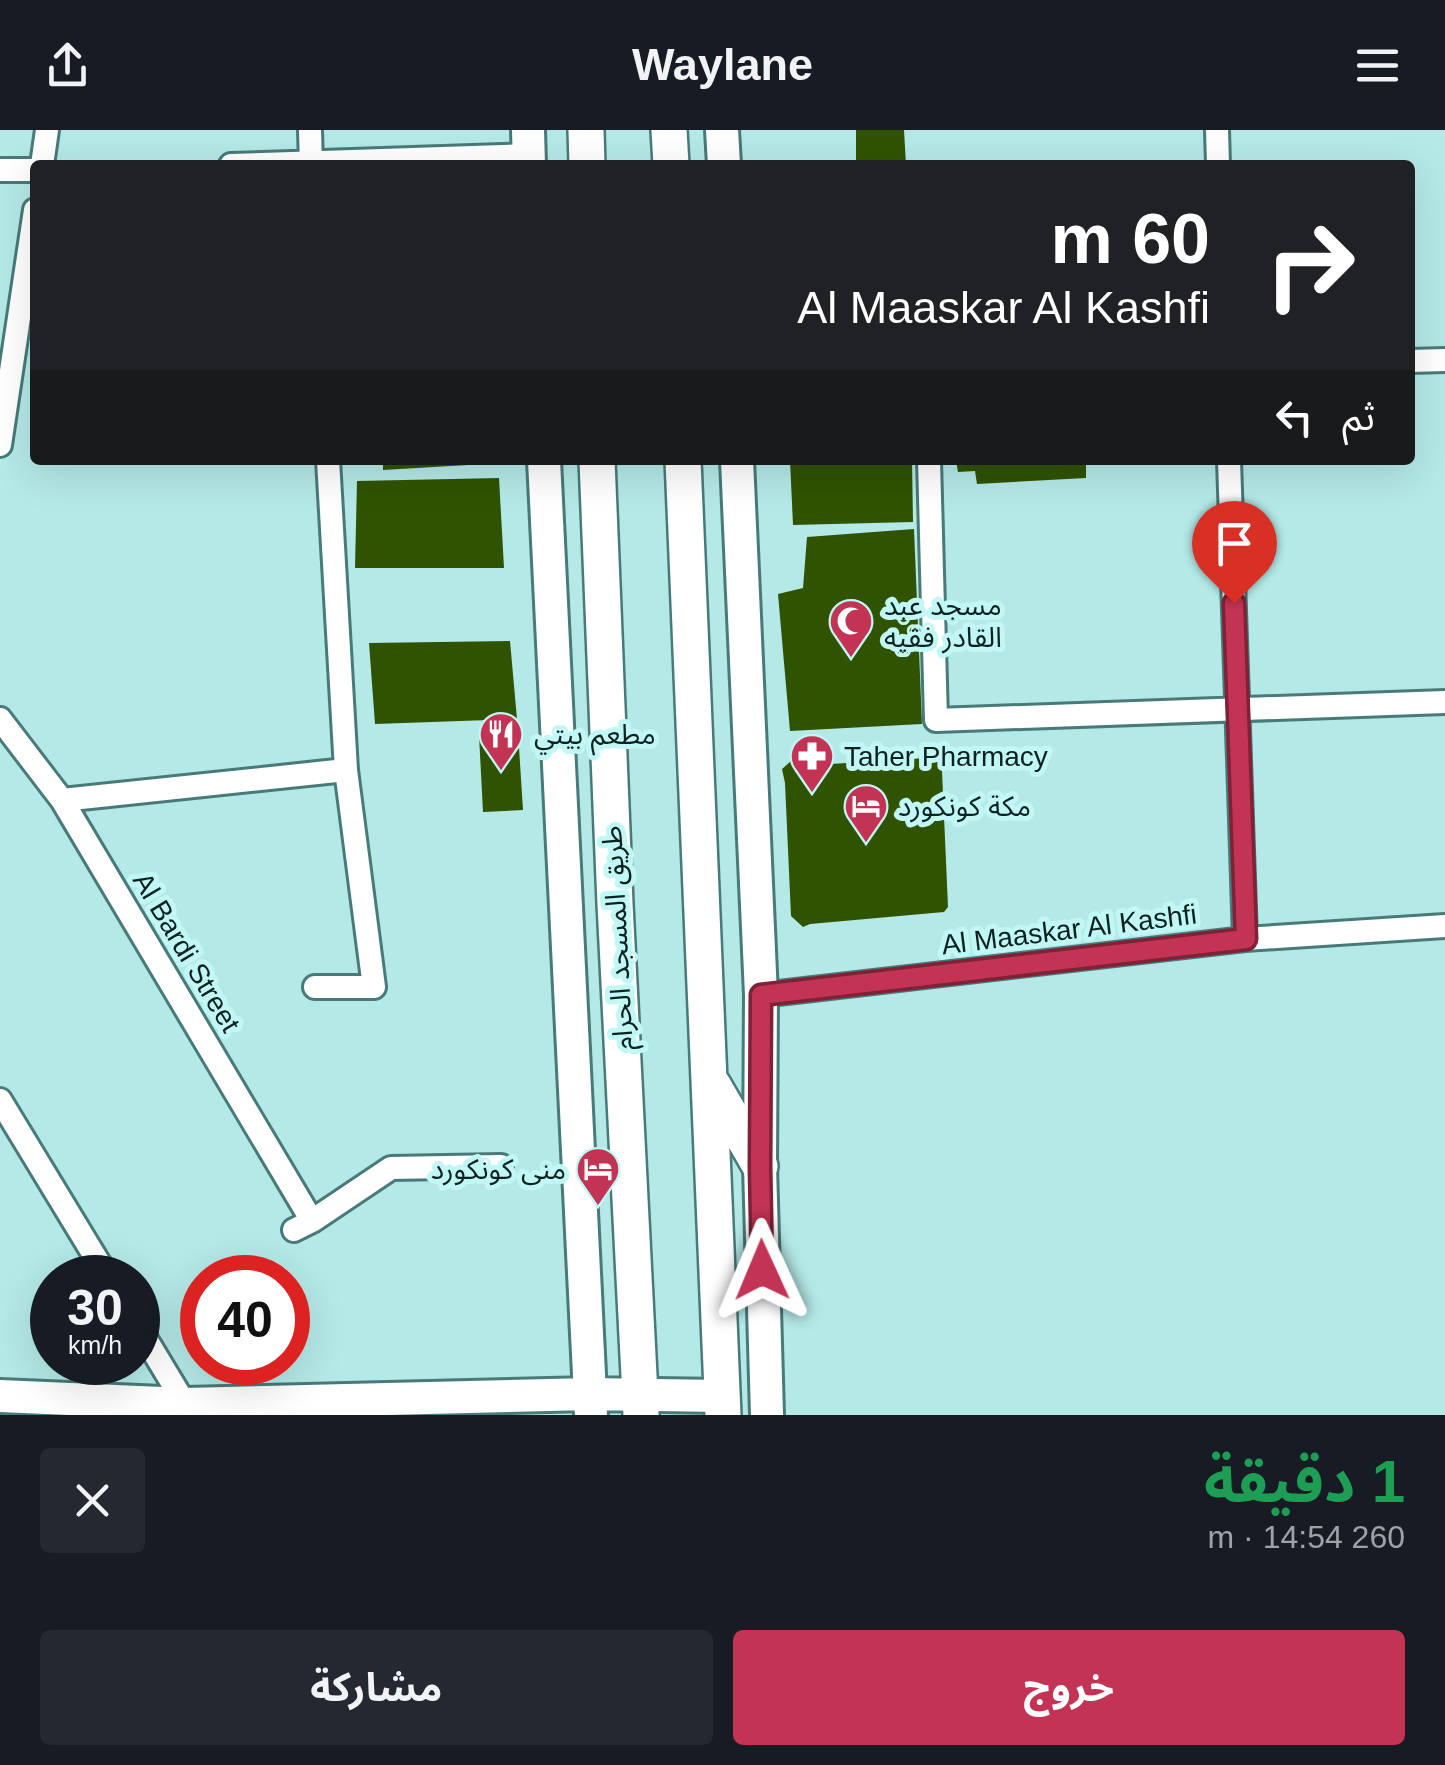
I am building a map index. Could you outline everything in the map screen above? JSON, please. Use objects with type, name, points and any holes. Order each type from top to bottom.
[{"type":"main road","points":[[586,130],[587,160]]},
{"type":"main road","points":[[670,130],[671,160]]},
{"type":"main road","name":"طريق المسجد الحرام","points":[[597,465],[640,1405]]},
{"type":"main road","points":[[683,465],[723,1405]]},
{"type":"main road","points":[[710,1080],[760,1166]]},
{"type":"street","points":[[43,160],[47,130]]},
{"type":"street","points":[[310,130],[311,160]]},
{"type":"street","points":[[722,130],[724,160]]},
{"type":"street","points":[[1217,130],[1218,160]]},
{"type":"street","points":[[373,160],[529,150]]},
{"type":"street","points":[[0,170],[30,170]]},
{"type":"street","points":[[0,445],[30,244]]},
{"type":"street","points":[[1415,361],[1445,360]]},
{"type":"street","points":[[315,987],[374,987],[346,770],[328,465]]},
{"type":"street","points":[[544,465],[590,1405]]},
{"type":"street","points":[[738,465],[761,995],[760,1166],[766,1415]]},
{"type":"street","points":[[929,465],[936,720],[1445,702]]},
{"type":"street","points":[[1229,465],[1246,939]]},
{"type":"street","name":"Al Bardi Street","points":[[0,719],[62,800],[303,1226],[391,1168],[501,1166]]},
{"type":"street","points":[[62,800],[346,770]]},
{"type":"street","points":[[566,905],[615,904]]},
{"type":"street","name":"Al Maaskar Al Kashfi","points":[[761,995],[1246,939],[1445,926]]},
{"type":"street","points":[[0,1100],[94,1255]]},
{"type":"street","points":[[160,1363],[185,1404]]},
{"type":"street","points":[[0,1396],[185,1404],[723,1405]]},
{"type":"building","points":[[856,130],[904,130],[906,160],[856,160]]},
{"type":"building","points":[[383,465],[468,465],[383,470]]},
{"type":"building","points":[[790,465],[912,465],[913,522],[793,525]]},
{"type":"building","points":[[957,465],[1086,465],[1086,478],[977,484],[975,471],[958,472]]},
{"type":"building","points":[[499,478],[504,568],[355,568],[357,481]]},
{"type":"building","name":"مسجد عبد القادر فقيه","points":[[914,529],[922,724],[790,731],[778,594],[803,588],[807,537]]},
{"type":"building","points":[[510,641],[517,719],[375,724],[369,643]]},
{"type":"building","name":"مطعم بيتي","points":[[518,732],[523,810],[483,812],[479,735]]},
{"type":"building","name":"مكة كونكورد","points":[[935,750],[947,761],[942,771],[948,907],[944,912],[803,927],[791,916],[782,769],[791,761],[799,766],[927,758]]},
{"type":"place","name":"مسجد عبد القادر فقيه","points":[[851,659]]},
{"type":"place","name":"مطعم بيتي","points":[[501,772]]},
{"type":"place","name":"Taher Pharmacy","points":[[812,794]]},
{"type":"place","name":"مكة كونكورد","points":[[866,844]]},
{"type":"place","name":"منى كونكورد","points":[[598,1207]]},
{"type":"route","points":[[762,1270],[761,995],[1246,939],[1234,603]]}]
